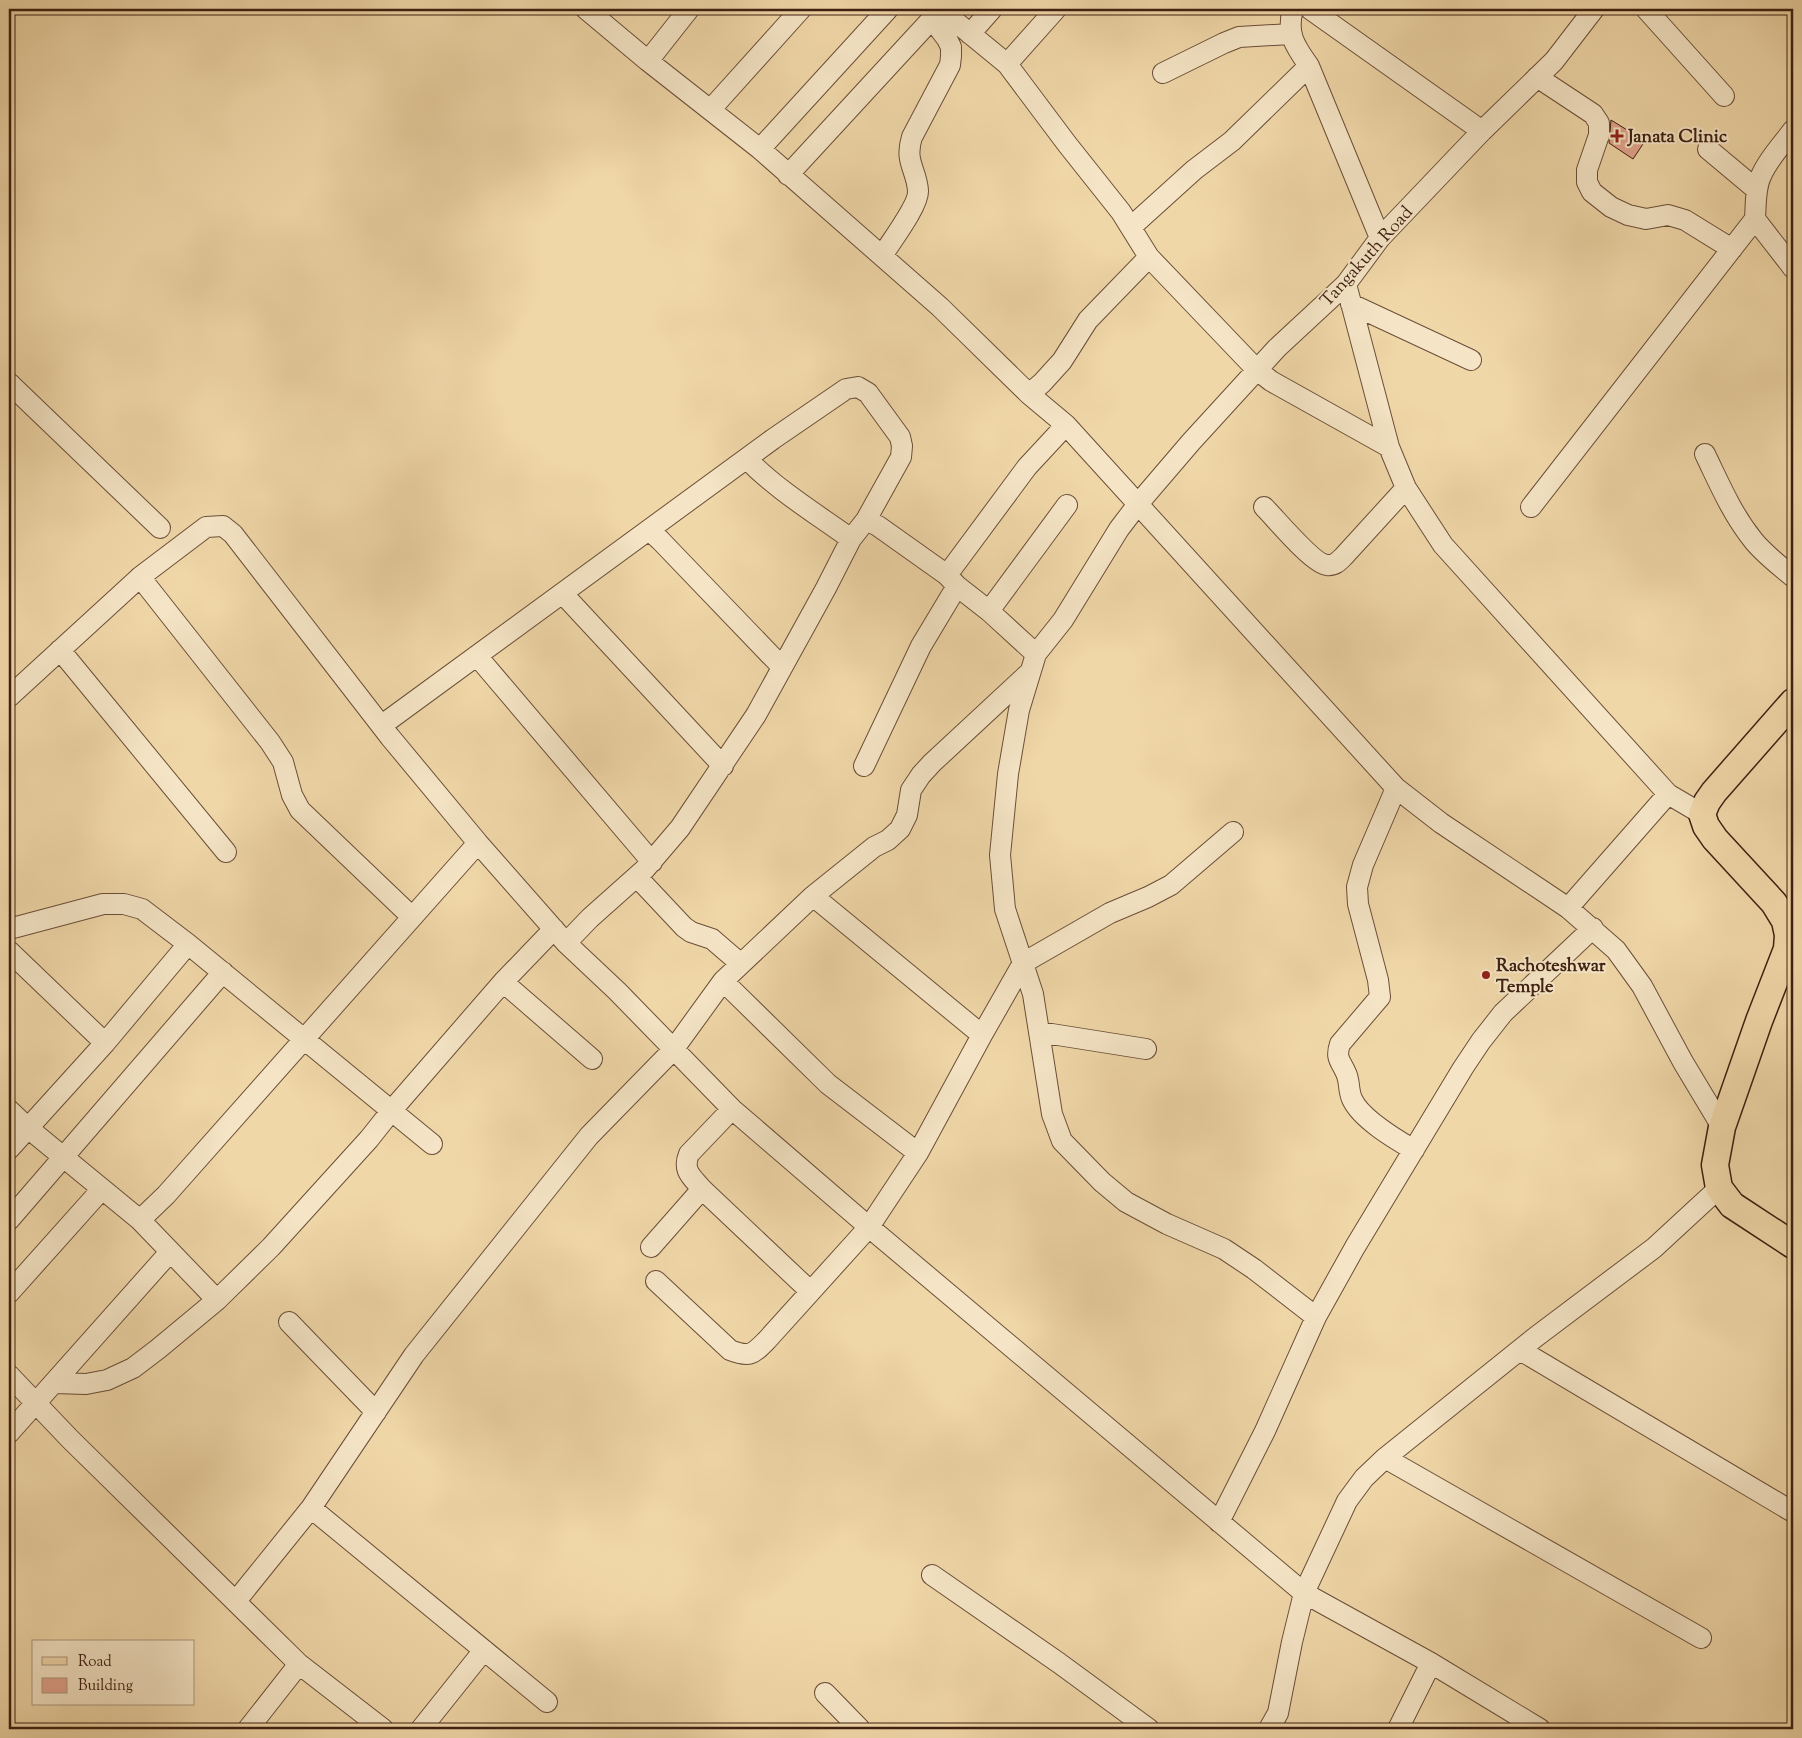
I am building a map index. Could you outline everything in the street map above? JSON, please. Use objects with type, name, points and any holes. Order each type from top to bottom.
[{"type":"main road","points":[[1793,702],[1714,792],[1702,814],[1706,826],[1715,839],[1774,903],[1785,921],[1788,935],[1787,949],[1759,1021],[1722,1127],[1715,1165],[1719,1188],[1732,1205],[1793,1245]]},
{"type":"street","points":[[586,9],[648,61],[760,149],[940,307],[1029,394],[1066,425],[1396,788],[1441,823],[1568,908],[1616,950],[1642,986],[1722,1127]]},
{"type":"street","points":[[648,61],[689,9]]},
{"type":"street","points":[[711,109],[801,9]]},
{"type":"street","points":[[760,149],[888,9]]},
{"type":"street","points":[[970,34],[992,9]]},
{"type":"street","points":[[1007,64],[1056,9]]},
{"type":"street","points":[[1294,9],[1291,34],[1295,46],[1308,66],[1380,238]]},
{"type":"street","points":[[1310,9],[1482,131]]},
{"type":"street","name":"Tangakuth Road","points":[[1034,663],[1119,529],[1191,442],[1277,348],[1346,284],[1380,238],[1482,131],[1554,61],[1594,9]]},
{"type":"street","points":[[1646,9],[1724,96]]},
{"type":"street","points":[[788,175],[938,12]]},
{"type":"street","points":[[938,12],[970,34],[1007,64],[1067,144],[1122,212],[1149,257],[1256,370],[1271,381],[1389,447]]},
{"type":"street","points":[[882,256],[916,203],[918,190],[908,148],[950,65],[951,47],[938,12]]},
{"type":"street","points":[[1163,73],[1239,37],[1291,34]]},
{"type":"street","points":[[1131,226],[1194,170],[1232,141],[1308,66]]},
{"type":"street","points":[[1537,77],[1593,114],[1599,123],[1599,134],[1587,170],[1586,182],[1592,192],[1611,208],[1628,215],[1646,218],[1668,215],[1685,220],[1732,249]]},
{"type":"street","points":[[1531,507],[1755,219],[1760,176],[1793,130]]},
{"type":"street","points":[[1708,149],[1757,190]]},
{"type":"street","points":[[1755,219],[1793,268]]},
{"type":"street","points":[[1029,394],[1062,361],[1088,320],[1149,257]]},
{"type":"street","points":[[1346,284],[1389,447],[1406,488],[1443,546],[1668,794],[1702,814]]},
{"type":"street","points":[[1351,304],[1471,360]]},
{"type":"street","points":[[9,382],[160,528]]},
{"type":"street","points":[[54,1383],[86,1384],[107,1380],[133,1368],[158,1350],[217,1300],[270,1247],[369,1139],[503,982],[560,936],[590,918],[652,862],[680,828],[756,715],[851,539],[866,520],[900,457],[902,446],[900,437],[868,393],[858,387],[846,389],[747,458],[382,725]]},
{"type":"street","points":[[864,766],[952,581],[1027,468],[1066,425]]},
{"type":"street","points":[[1705,454],[1738,520],[1753,541],[1768,557],[1793,576]]},
{"type":"street","points":[[747,458],[758,470],[784,491],[851,539]]},
{"type":"street","points":[[1264,507],[1318,562],[1326,565],[1335,564],[1406,488]]},
{"type":"street","points":[[989,611],[1067,505]]},
{"type":"street","points":[[866,520],[878,526],[989,611],[1034,663]]},
{"type":"street","points":[[9,697],[140,577],[206,526],[223,526],[233,534],[390,737],[478,844],[560,936],[617,991],[732,1109],[869,1227],[1304,1593],[1431,1663],[1534,1728]]},
{"type":"street","points":[[649,530],[782,668]]},
{"type":"street","points":[[140,577],[270,742],[283,762],[292,795],[300,810],[412,917]]},
{"type":"street","points":[[562,594],[723,766]]},
{"type":"street","points":[[60,650],[226,852]]},
{"type":"street","points":[[477,656],[652,862]]},
{"type":"street","points":[[236,1601],[311,1508],[414,1355],[589,1136],[673,1050],[723,981],[813,896],[874,847],[888,840],[900,829],[906,815],[911,790],[921,775],[1034,663]]},
{"type":"street","points":[[1034,663],[1019,710],[1008,774],[1000,855],[1005,910],[1033,994],[1052,1114],[1062,1141],[1102,1182],[1126,1202],[1167,1224],[1224,1249],[1254,1269],[1316,1317]]},
{"type":"street","points":[[1396,788],[1363,865],[1357,887],[1358,904],[1365,925],[1378,980],[1380,997],[1340,1044],[1337,1052],[1338,1059],[1347,1074],[1352,1100],[1360,1111],[1393,1138],[1414,1150]]},
{"type":"street","points":[[1568,908],[1668,794]]},
{"type":"street","points":[[656,1281],[730,1350],[742,1355],[754,1352],[869,1227],[918,1153],[982,1035],[1024,963],[1110,913],[1171,885],[1233,832]]},
{"type":"street","points":[[140,1220],[166,1194],[478,844]]},
{"type":"street","points":[[637,877],[684,927],[691,932],[712,939],[742,964]]},
{"type":"street","points":[[813,896],[982,1035]]},
{"type":"street","points":[[9,928],[103,904],[124,904],[142,909],[223,972],[432,1144]]},
{"type":"street","points":[[1219,1522],[1260,1440],[1316,1317],[1480,1041],[1522,994],[1593,928]]},
{"type":"street","points":[[9,1148],[105,1043],[188,944]]},
{"type":"street","points":[[9,951],[105,1043]]},
{"type":"street","points":[[9,1220],[223,972]]},
{"type":"street","points":[[723,981],[828,1084],[918,1153]]},
{"type":"street","points":[[503,982],[592,1059]]},
{"type":"street","points":[[1039,1032],[1146,1049]]},
{"type":"street","points":[[732,1109],[689,1154],[686,1160],[686,1170],[702,1189],[810,1291]]},
{"type":"street","points":[[9,1110],[28,1128],[140,1220],[217,1300]]},
{"type":"street","points":[[1270,1729],[1278,1713],[1304,1593],[1347,1501],[1364,1478],[1385,1458],[1520,1350],[1654,1248],[1719,1188]]},
{"type":"street","points":[[9,1293],[102,1189]]},
{"type":"street","points":[[651,1247],[702,1189]]},
{"type":"street","points":[[9,1433],[170,1252]]},
{"type":"street","points":[[289,1322],[376,1412]]},
{"type":"street","points":[[1520,1350],[1793,1512]]},
{"type":"street","points":[[9,1375],[70,1439],[299,1664],[383,1729]]},
{"type":"street","points":[[1385,1458],[1702,1638]]},
{"type":"street","points":[[311,1508],[547,1702]]},
{"type":"street","points":[[932,1575],[1149,1729]]},
{"type":"street","points":[[420,1729],[484,1650]]},
{"type":"street","points":[[1398,1729],[1431,1663]]},
{"type":"street","points":[[248,1729],[299,1664]]},
{"type":"street","points":[[825,1693],[860,1729]]},
{"type":"building","points":[[1611,120],[1645,141],[1633,159],[1609,143]]},
{"type":"place","name":"Janata Clinic","points":[[1617,136]]},
{"type":"place","name":"Rachoteshwar Temple","points":[[1486,975]]}]
